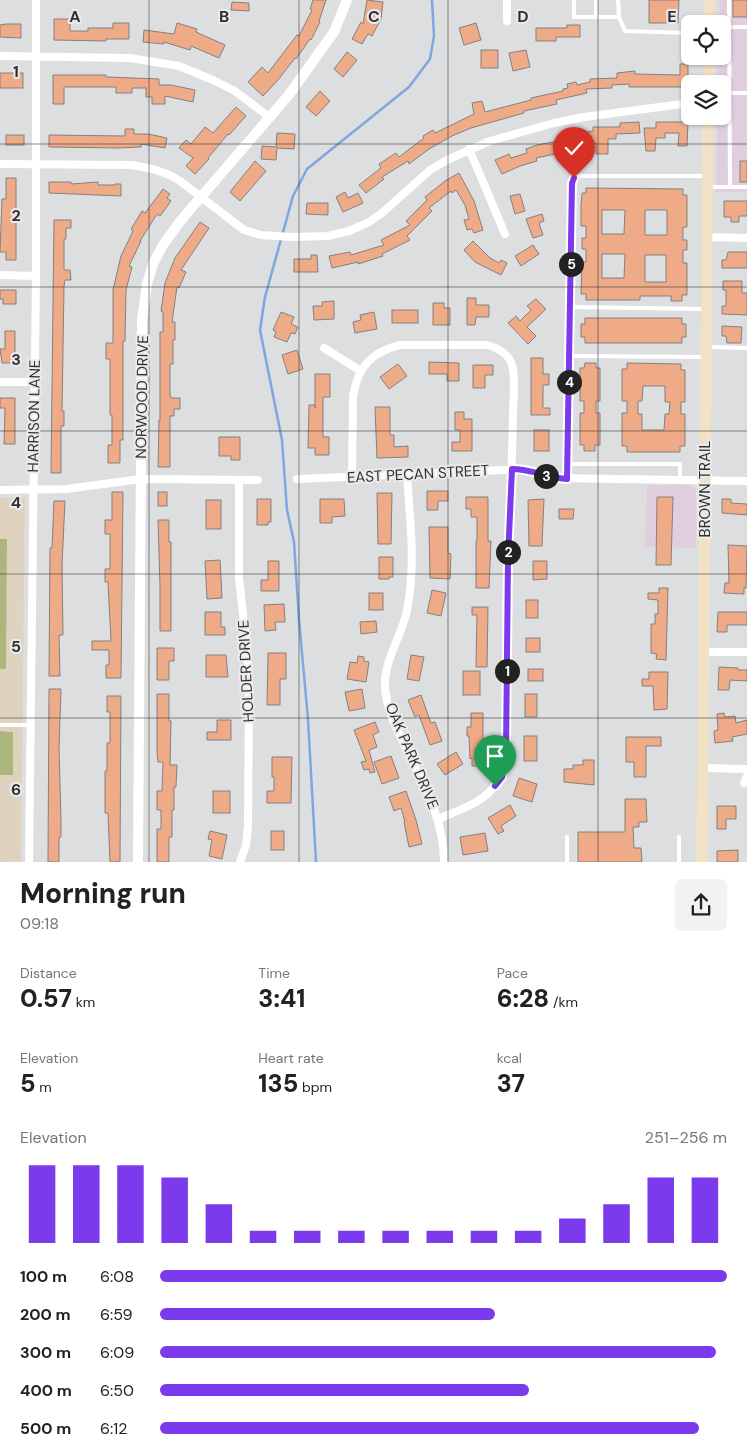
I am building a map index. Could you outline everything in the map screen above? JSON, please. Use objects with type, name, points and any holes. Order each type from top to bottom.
[{"type":"main road","points":[[709,15],[710,0]]},
{"type":"main road","name":"BROWN TRAIL","points":[[702,862],[708,125]]},
{"type":"street","name":"HARRISON LANE","points":[[29,862],[36,276],[36,0]]},
{"type":"street","name":"NORWOOD DRIVE","points":[[138,862],[143,315],[147,284],[153,264],[163,244],[201,196],[288,96],[334,32],[347,0]]},
{"type":"street","points":[[507,0],[507,21]]},
{"type":"street","points":[[0,56],[130,58],[179,66],[235,91],[269,117]]},
{"type":"street","points":[[0,164],[132,165],[149,168],[168,174],[201,196],[244,230],[261,235],[292,237],[328,236],[360,227],[382,213],[430,170],[469,149],[490,141],[554,123],[628,110],[681,104]]},
{"type":"street","points":[[469,149],[505,234]]},
{"type":"street","points":[[706,237],[747,238]]},
{"type":"street","points":[[0,275],[36,276]]},
{"type":"street","points":[[352,477],[353,396],[360,371],[372,357],[379,352],[400,345],[487,345],[497,348],[505,354],[511,362],[513,370],[505,767],[502,777],[487,795],[475,803],[438,819]]},
{"type":"street","points":[[324,348],[360,371]]},
{"type":"street","points":[[0,382],[35,382]]},
{"type":"street","name":"EAST PECAN STREET","points":[[297,480],[526,469],[553,478],[567,479],[747,481]]},
{"type":"street","name":"OAK PARK DRIVE","points":[[407,474],[411,531],[411,589],[407,613],[388,664],[385,686],[393,720],[438,819],[444,862]]},
{"type":"street","points":[[0,490],[66,489],[141,478],[258,480]]},
{"type":"street","name":"HOLDER DRIVE","points":[[239,480],[239,578],[248,649],[249,688],[248,826],[246,845],[240,862]]},
{"type":"street","points":[[703,652],[747,652]]},
{"type":"street","points":[[703,768],[747,769]]},
{"type":"lane","points":[[574,0],[574,17],[619,17]]},
{"type":"lane","points":[[596,0],[596,17]]},
{"type":"lane","points":[[618,0],[619,17],[624,31],[681,33]]},
{"type":"lane","points":[[728,15],[729,0]]},
{"type":"lane","points":[[731,27],[747,27]]},
{"type":"lane","points":[[731,93],[747,93]]},
{"type":"lane","points":[[730,125],[730,187]]},
{"type":"lane","points":[[567,479],[572,183],[574,178],[577,176],[707,182],[730,187],[747,187]]},
{"type":"lane","points":[[570,307],[706,309]]},
{"type":"lane","points":[[569,356],[705,352],[747,348]]},
{"type":"lane","points":[[568,464],[680,464],[680,480]]},
{"type":"lane","points":[[0,725],[31,725]]},
{"type":"lane","points":[[567,837],[567,862]]},
{"type":"lane","points":[[679,837],[679,862]]},
{"type":"shaded area","points":[[720,0],[747,0],[747,192],[716,192],[718,125],[731,125],[731,75],[718,75],[719,65],[731,65],[731,15],[719,15]]},
{"type":"shaded area","points":[[647,485],[689,485],[696,490],[696,548],[645,547]]},
{"type":"shaded area","points":[[0,498],[25,498],[21,861],[0,862]]},
{"type":"green space","points":[[0,539],[7,539],[6,669],[0,669]]},
{"type":"green space","points":[[0,731],[13,732],[13,775],[0,775]]},
{"type":"building","points":[[313,0],[326,0],[320,22],[311,40],[263,96],[248,82],[262,67],[268,73],[297,35],[299,36],[312,10],[310,9]]},
{"type":"building","points":[[367,0],[383,2],[381,19],[372,36],[368,34],[362,44],[352,39],[361,22],[363,24]]},
{"type":"building","points":[[649,0],[679,0],[678,23],[649,23]]},
{"type":"building","points":[[733,0],[747,0],[747,17],[733,17]]},
{"type":"building","points":[[232,2],[249,3],[249,11],[231,10]]},
{"type":"building","points":[[54,19],[70,19],[70,31],[88,31],[88,28],[113,28],[113,23],[129,23],[129,39],[106,39],[106,41],[54,40]]},
{"type":"building","points":[[177,23],[197,29],[196,32],[225,45],[219,58],[191,46],[190,50],[164,42],[164,44],[143,42],[144,30],[174,34]]},
{"type":"building","points":[[476,23],[481,40],[464,45],[459,28]]},
{"type":"building","points":[[21,24],[21,38],[0,37],[0,25]]},
{"type":"building","points":[[567,25],[580,25],[580,37],[556,37],[556,41],[536,41],[536,28],[567,28]]},
{"type":"building","points":[[481,50],[498,50],[498,68],[481,68]]},
{"type":"building","points":[[526,50],[530,67],[513,71],[509,53]]},
{"type":"building","points":[[347,52],[357,60],[343,77],[334,69]]},
{"type":"building","points":[[680,64],[688,65],[688,75],[681,75],[681,87],[629,87],[629,84],[612,85],[612,88],[586,89],[587,93],[556,100],[557,104],[524,111],[524,113],[471,128],[452,136],[429,149],[409,164],[408,161],[382,177],[384,179],[366,193],[359,185],[381,168],[379,164],[396,153],[399,157],[424,138],[423,136],[433,130],[435,133],[474,114],[472,103],[482,101],[485,112],[531,100],[531,98],[563,91],[563,89],[568,88],[567,84],[576,82],[577,85],[590,82],[590,79],[617,78],[617,73],[635,71],[635,74],[680,75]]},
{"type":"building","points":[[0,73],[23,73],[23,88],[0,88]]},
{"type":"building","points":[[53,75],[106,75],[106,77],[159,79],[159,85],[171,85],[195,90],[193,102],[165,96],[165,104],[152,104],[152,97],[146,97],[146,88],[132,88],[132,93],[116,93],[116,87],[64,87],[64,104],[53,104]]},
{"type":"building","points":[[320,91],[330,101],[316,116],[306,107]]},
{"type":"building","points":[[236,107],[246,116],[228,134],[195,174],[186,166],[193,158],[179,148],[186,140],[191,144],[205,127],[213,133]]},
{"type":"building","points":[[639,122],[640,133],[616,134],[616,139],[608,139],[608,154],[596,154],[596,143],[559,149],[560,153],[536,158],[537,161],[502,174],[495,160],[509,154],[511,158],[527,153],[526,149],[563,140],[563,136],[593,131],[593,127],[620,127],[620,123]]},
{"type":"building","points":[[656,122],[681,122],[681,125],[688,125],[687,146],[678,146],[679,133],[665,133],[665,138],[656,138],[655,151],[646,151],[644,128],[656,128]]},
{"type":"building","points":[[125,129],[134,129],[134,134],[148,134],[167,138],[165,148],[141,144],[141,147],[119,148],[49,147],[49,135],[125,136]]},
{"type":"building","points":[[277,133],[295,134],[294,149],[277,148],[276,160],[261,159],[262,146],[276,147]]},
{"type":"building","points":[[6,135],[24,135],[24,145],[6,145]]},
{"type":"building","points":[[255,161],[266,171],[240,201],[230,192]]},
{"type":"building","points":[[740,161],[747,161],[747,182],[740,182]]},
{"type":"building","points":[[459,173],[474,201],[483,230],[474,233],[472,229],[467,230],[464,220],[469,219],[465,205],[456,190],[452,193],[451,191],[429,208],[432,211],[407,236],[410,240],[382,254],[383,256],[358,264],[358,262],[332,268],[329,256],[350,252],[351,255],[384,245],[381,240],[410,225],[406,221],[427,200],[425,197],[445,181]]},
{"type":"building","points":[[6,178],[16,178],[16,260],[6,260],[6,252],[0,252],[2,199],[6,199]]},
{"type":"building","points":[[49,182],[71,182],[71,184],[98,182],[98,185],[121,184],[121,196],[49,193]]},
{"type":"building","points":[[586,188],[683,189],[683,195],[687,195],[687,227],[683,227],[683,240],[687,240],[687,250],[683,250],[683,263],[687,263],[687,295],[682,295],[682,301],[671,301],[671,296],[640,296],[640,300],[586,300],[586,294],[581,294],[582,262],[586,262],[586,249],[582,249],[582,238],[586,238],[586,226],[581,226],[581,205],[582,193],[586,193]],"holes":[[[602,210],[625,210],[624,234],[602,234]],[[645,210],[667,210],[667,235],[645,235]],[[602,254],[625,254],[624,278],[602,278]],[[645,255],[666,255],[666,282],[645,282]]]},
{"type":"building","points":[[163,189],[170,194],[167,198],[171,201],[160,216],[157,214],[140,241],[129,266],[132,267],[126,290],[125,341],[123,341],[123,440],[120,440],[120,463],[108,463],[108,445],[112,445],[112,415],[110,415],[110,359],[106,359],[106,343],[113,343],[113,290],[121,256],[133,231],[131,229],[142,211],[145,213]]},
{"type":"building","points":[[345,192],[348,198],[358,193],[363,203],[343,212],[336,197]]},
{"type":"building","points":[[520,194],[525,211],[515,214],[510,196]]},
{"type":"building","points":[[724,201],[747,201],[747,216],[739,216],[739,222],[731,222],[731,217],[724,217]]},
{"type":"building","points":[[307,203],[328,203],[328,215],[306,214]]},
{"type":"building","points":[[542,214],[544,221],[539,223],[543,235],[533,238],[526,219]]},
{"type":"building","points":[[54,220],[71,220],[71,228],[66,228],[66,239],[64,239],[64,270],[70,270],[71,280],[65,280],[64,286],[62,411],[64,411],[64,426],[61,426],[61,473],[51,473]]},
{"type":"building","points":[[200,222],[209,228],[181,270],[186,272],[179,288],[177,287],[172,322],[175,322],[175,340],[173,340],[173,364],[170,364],[170,394],[171,398],[180,398],[180,409],[174,409],[174,416],[170,416],[170,467],[158,467],[160,332],[163,332],[163,312],[161,311],[165,283],[175,258]]},
{"type":"building","points":[[473,241],[490,258],[499,263],[501,260],[507,263],[501,275],[475,262],[464,250]]},
{"type":"building","points":[[533,245],[539,254],[521,266],[515,256]]},
{"type":"building","points":[[728,252],[747,252],[747,268],[722,268],[722,260],[726,260]]},
{"type":"building","points":[[311,255],[317,255],[318,272],[294,272],[294,259],[311,259]]},
{"type":"building","points":[[723,281],[742,281],[742,293],[747,293],[747,315],[722,314],[722,306],[726,306],[726,290],[723,290]]},
{"type":"building","points":[[0,290],[16,290],[16,304],[3,304],[3,299],[0,299]]},
{"type":"building","points":[[467,298],[476,298],[476,305],[489,305],[489,317],[476,317],[475,325],[467,325]]},
{"type":"building","points":[[536,299],[546,309],[527,327],[536,336],[528,344],[508,323],[516,316],[520,321],[531,310],[527,306]]},
{"type":"building","points":[[334,301],[334,319],[314,320],[313,306],[322,306],[322,302]]},
{"type":"building","points":[[433,303],[444,303],[444,308],[450,308],[450,325],[433,325]]},
{"type":"building","points":[[392,310],[418,310],[418,323],[392,323]]},
{"type":"building","points":[[281,312],[294,317],[291,324],[298,327],[295,334],[291,333],[287,342],[274,337],[276,332],[273,330]]},
{"type":"building","points":[[374,312],[377,329],[355,333],[353,322],[361,320],[360,315]]},
{"type":"building","points":[[585,318],[682,318],[682,324],[686,324],[686,337],[682,337],[682,343],[585,343],[585,337],[581,337],[581,324],[585,324]]},
{"type":"building","points":[[722,326],[742,327],[741,343],[727,343],[726,336],[722,336]]},
{"type":"building","points":[[5,331],[15,331],[15,363],[2,363],[0,349],[5,349]]},
{"type":"building","points":[[297,350],[303,369],[288,374],[282,355]]},
{"type":"building","points":[[531,358],[543,358],[543,374],[549,374],[549,385],[543,385],[543,408],[550,408],[550,415],[531,415]]},
{"type":"building","points":[[429,362],[459,363],[459,381],[447,381],[447,374],[429,374]]},
{"type":"building","points":[[585,363],[596,363],[596,368],[600,368],[600,401],[596,401],[596,413],[600,413],[600,445],[595,445],[595,451],[584,451],[584,445],[580,445],[580,413],[584,413],[584,401],[580,401],[580,368],[584,368]]},
{"type":"building","points":[[627,363],[681,364],[681,370],[685,370],[685,402],[681,402],[681,414],[685,414],[685,446],[680,446],[680,452],[627,452],[627,446],[622,446],[622,413],[627,413],[627,401],[622,401],[622,369],[627,369]],"holes":[[[643,386],[665,386],[665,402],[670,402],[669,414],[665,414],[664,430],[642,430],[642,414],[638,414],[638,401],[642,401]]]},
{"type":"building","points":[[398,364],[407,376],[389,389],[380,377]]},
{"type":"building","points":[[473,365],[493,365],[493,375],[485,375],[485,388],[473,388]]},
{"type":"building","points":[[315,374],[330,374],[330,397],[323,397],[323,437],[329,437],[329,455],[315,455],[315,448],[308,448],[309,405],[315,405]]},
{"type":"building","points":[[0,398],[15,398],[15,444],[4,444],[5,408],[0,408]]},
{"type":"building","points":[[375,407],[390,407],[390,435],[394,435],[394,447],[408,446],[408,457],[377,458]]},
{"type":"building","points":[[455,412],[464,412],[464,419],[472,419],[472,451],[452,451],[452,442],[460,442],[460,430],[455,430]]},
{"type":"building","points":[[534,430],[549,430],[549,451],[534,451]]},
{"type":"building","points":[[219,437],[240,437],[240,460],[231,460],[231,456],[219,456]]},
{"type":"building","points":[[427,491],[448,491],[448,501],[438,501],[438,510],[427,510]]},
{"type":"building","points":[[112,492],[123,492],[121,678],[106,678],[106,665],[109,665],[109,650],[92,650],[92,641],[111,641],[108,582],[105,582],[105,569],[110,569],[110,534],[105,534],[105,520],[112,520]]},
{"type":"building","points":[[158,492],[167,492],[167,506],[158,506]]},
{"type":"building","points":[[377,493],[392,493],[391,544],[378,544]]},
{"type":"building","points":[[466,497],[488,497],[488,541],[491,541],[489,588],[476,588],[477,517],[471,517],[471,509],[466,509]]},
{"type":"building","points":[[657,497],[673,497],[671,565],[656,565]]},
{"type":"building","points":[[257,499],[271,499],[271,522],[268,522],[268,525],[257,525]]},
{"type":"building","points":[[320,499],[344,499],[345,516],[332,517],[332,523],[320,523]]},
{"type":"building","points":[[544,499],[542,546],[529,546],[528,500]]},
{"type":"building","points":[[722,499],[731,499],[731,503],[747,504],[747,515],[722,513]]},
{"type":"building","points":[[206,500],[221,500],[221,529],[206,529]]},
{"type":"building","points":[[54,501],[65,501],[62,565],[63,635],[59,635],[60,676],[49,676],[50,548],[52,548]]},
{"type":"building","points":[[559,509],[574,509],[573,519],[559,519]]},
{"type":"building","points":[[158,520],[169,520],[169,542],[171,542],[171,631],[160,631]]},
{"type":"building","points":[[429,527],[448,527],[448,553],[451,554],[450,579],[430,578]]},
{"type":"building","points":[[728,545],[747,546],[746,588],[744,588],[744,594],[724,593],[725,583],[729,583]]},
{"type":"building","points":[[379,557],[393,557],[393,577],[379,579]]},
{"type":"building","points":[[220,560],[222,598],[207,599],[205,561]]},
{"type":"building","points":[[268,561],[279,561],[279,591],[261,591],[261,580],[268,580]]},
{"type":"building","points":[[533,561],[547,561],[547,579],[533,580]]},
{"type":"building","points":[[659,588],[668,588],[666,660],[656,659],[657,654],[651,653],[651,624],[655,624],[655,614],[658,614],[658,600],[648,599],[648,593],[659,593]]},
{"type":"building","points":[[432,590],[446,593],[441,616],[427,613]]},
{"type":"building","points":[[369,593],[383,593],[383,610],[369,610]]},
{"type":"building","points":[[526,600],[538,600],[538,618],[526,618]]},
{"type":"building","points":[[284,604],[285,622],[275,622],[276,630],[265,631],[264,605]]},
{"type":"building","points":[[472,607],[488,607],[487,667],[476,667],[477,615],[472,615]]},
{"type":"building","points":[[205,612],[221,612],[221,627],[225,627],[225,635],[205,635]]},
{"type":"building","points":[[718,612],[747,612],[747,625],[727,625],[727,632],[717,632]]},
{"type":"building","points":[[376,621],[377,632],[361,634],[360,622]]},
{"type":"building","points":[[526,638],[540,638],[540,652],[526,652]]},
{"type":"building","points":[[157,648],[174,648],[174,661],[169,661],[169,680],[157,680]]},
{"type":"building","points":[[268,653],[286,653],[286,679],[280,679],[280,705],[267,705]]},
{"type":"building","points":[[206,655],[226,655],[228,677],[206,677]]},
{"type":"building","points":[[411,655],[424,657],[419,681],[407,679]]},
{"type":"building","points":[[358,656],[364,657],[364,661],[369,662],[366,682],[347,679],[350,662],[357,663]]},
{"type":"building","points":[[719,667],[747,670],[747,681],[730,680],[729,690],[718,690]]},
{"type":"building","points":[[528,669],[543,669],[543,681],[528,681]]},
{"type":"building","points":[[463,671],[480,671],[480,695],[463,695]]},
{"type":"building","points":[[649,672],[668,672],[667,709],[654,710],[653,686],[642,686],[642,679],[649,679]]},
{"type":"building","points":[[49,689],[61,689],[59,748],[61,837],[59,837],[59,862],[48,862]]},
{"type":"building","points":[[362,689],[365,708],[349,711],[345,692]]},
{"type":"building","points":[[157,694],[169,694],[169,721],[171,721],[170,765],[177,765],[176,787],[174,787],[174,810],[172,810],[172,837],[169,837],[169,862],[157,862],[157,829],[161,829],[161,810],[157,810],[157,791],[162,791],[163,762],[158,762],[157,752]]},
{"type":"building","points":[[525,694],[537,694],[537,717],[525,717]]},
{"type":"building","points":[[421,695],[431,723],[435,722],[442,741],[430,745],[419,715],[415,717],[408,700]]},
{"type":"building","points":[[107,696],[121,696],[120,862],[110,862],[108,813],[105,813],[107,743],[110,743],[110,712],[107,712]]},
{"type":"building","points":[[471,713],[483,713],[483,745],[487,745],[488,766],[472,766],[469,736],[467,736],[467,727],[471,727]]},
{"type":"building","points":[[724,713],[725,717],[735,716],[736,723],[747,720],[747,734],[732,737],[733,741],[715,743],[714,731],[718,730],[717,714]]},
{"type":"building","points":[[217,720],[231,720],[231,740],[207,740],[207,732],[217,732]]},
{"type":"building","points":[[375,722],[379,732],[373,735],[377,747],[369,750],[375,772],[370,773],[369,769],[364,770],[361,762],[366,761],[354,730]]},
{"type":"building","points":[[524,736],[537,736],[537,761],[524,761]]},
{"type":"building","points":[[626,737],[661,737],[661,746],[646,746],[646,777],[634,777],[634,762],[626,762]]},
{"type":"building","points":[[456,752],[463,764],[445,775],[437,764]]},
{"type":"building","points":[[391,756],[399,778],[382,784],[374,762]]},
{"type":"building","points":[[272,757],[292,757],[291,803],[267,803],[267,791],[274,791]]},
{"type":"building","points":[[583,760],[594,760],[594,785],[564,782],[564,769],[573,769],[573,765],[583,765]]},
{"type":"building","points":[[519,778],[537,784],[532,802],[513,796]]},
{"type":"building","points":[[213,791],[230,791],[230,813],[213,813]]},
{"type":"building","points":[[406,791],[422,844],[409,847],[401,808],[394,811],[389,797]]},
{"type":"building","points":[[625,799],[646,799],[647,822],[639,822],[639,827],[633,827],[634,848],[641,848],[642,862],[578,862],[578,832],[625,832]]},
{"type":"building","points":[[510,805],[516,816],[501,826],[504,831],[498,834],[488,818]]},
{"type":"building","points":[[717,806],[736,806],[736,819],[726,819],[726,829],[717,829]]},
{"type":"building","points":[[210,831],[227,835],[222,859],[209,856],[212,840],[208,839]]},
{"type":"building","points":[[271,831],[284,831],[284,850],[271,850]]},
{"type":"building","points":[[485,833],[488,851],[463,855],[460,837]]},
{"type":"building","points":[[738,850],[738,862],[717,862],[717,851]]},
{"type":"waterway","points":[[316,862],[308,719],[294,542],[287,510],[282,440],[260,330],[265,297],[293,196],[307,169],[409,87],[430,59],[434,36],[432,0]]},
{"type":"route","points":[[495,786],[502,777],[506,752],[508,558],[512,469],[526,469],[544,476],[567,479],[572,183],[574,178]]}]
